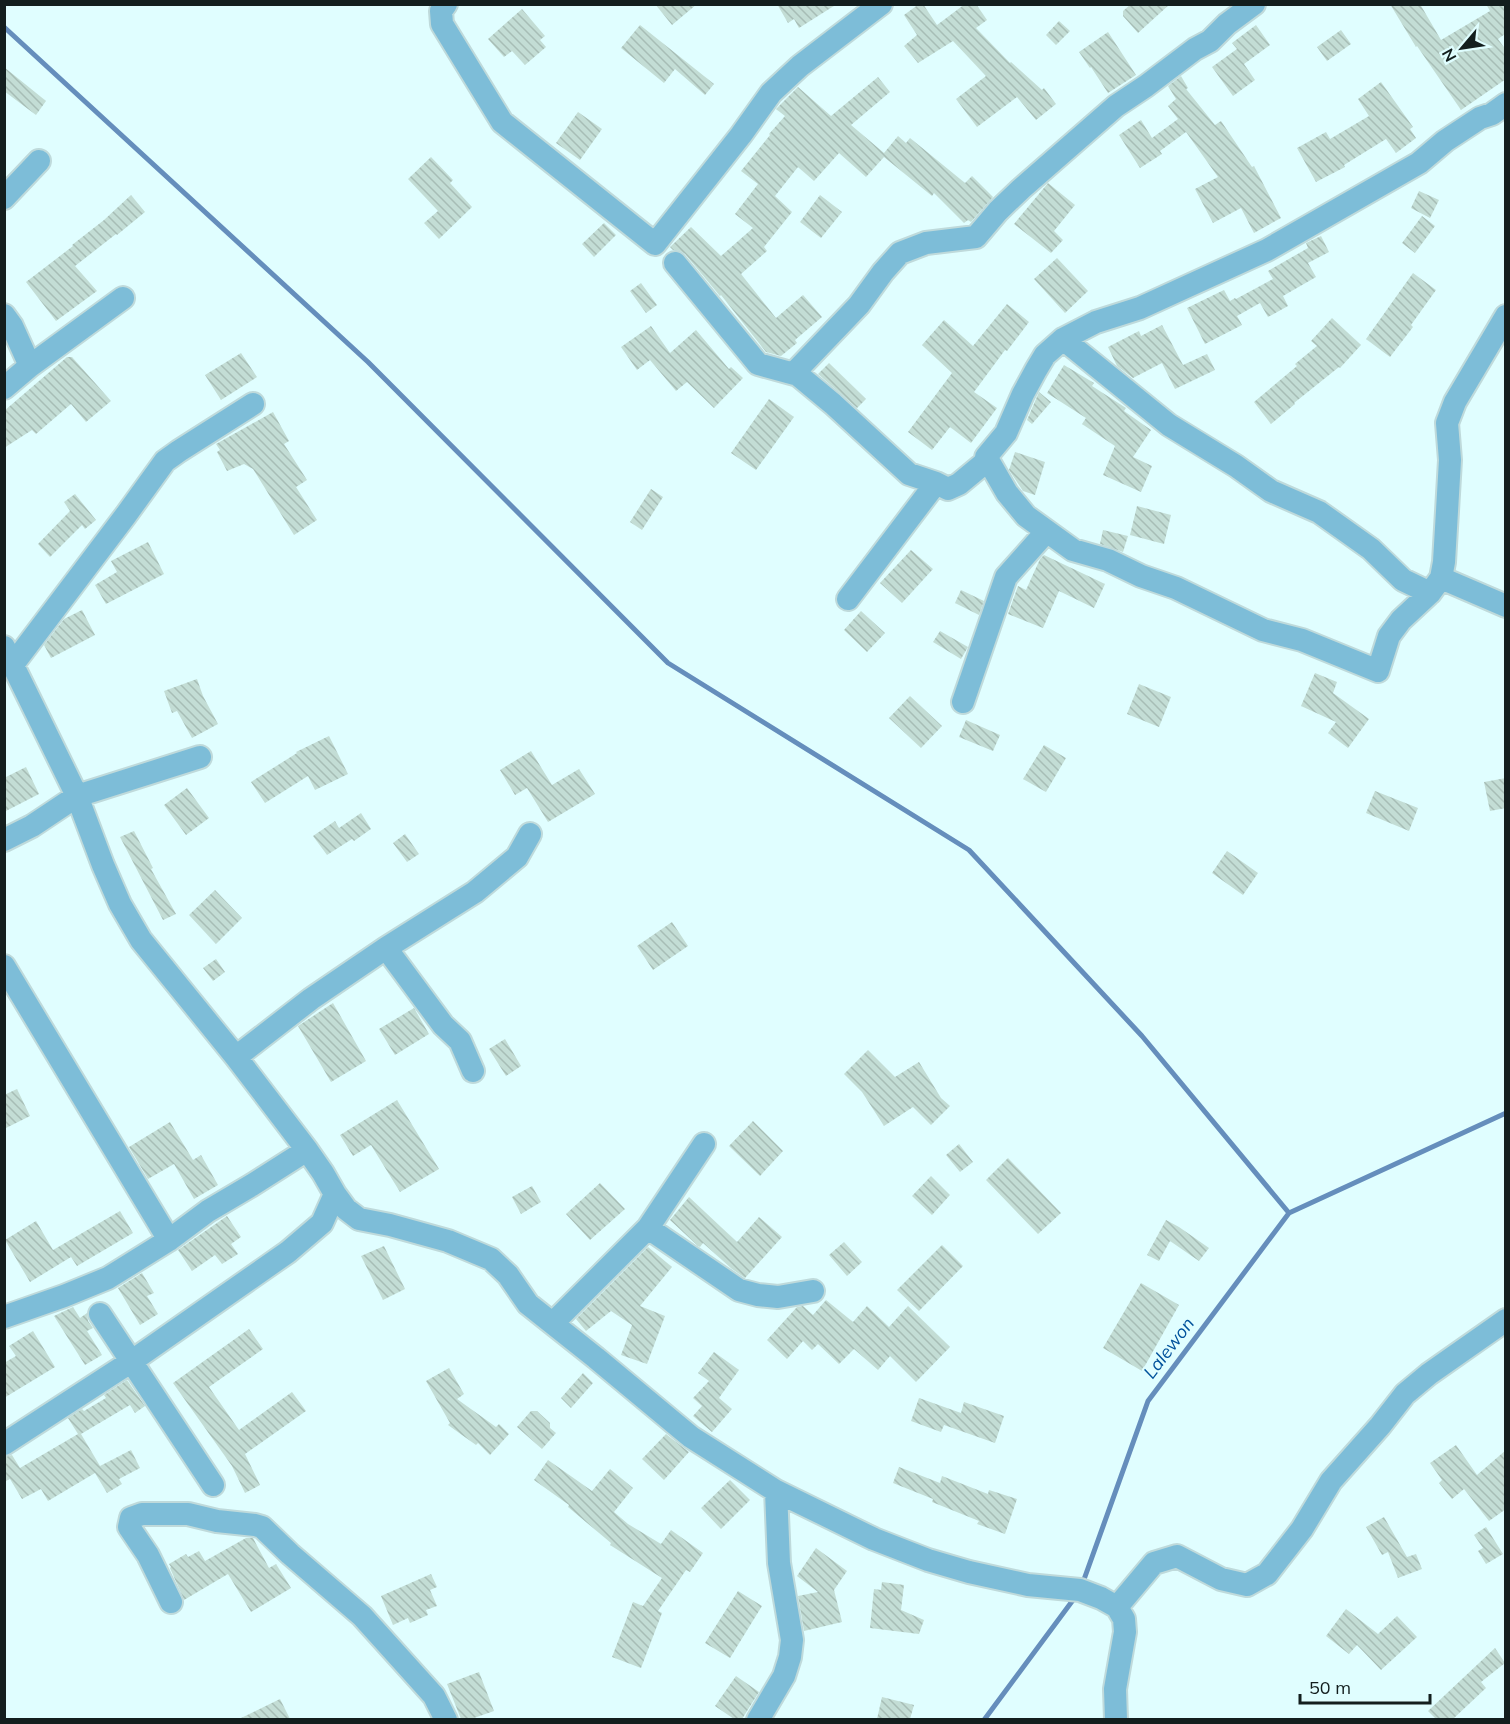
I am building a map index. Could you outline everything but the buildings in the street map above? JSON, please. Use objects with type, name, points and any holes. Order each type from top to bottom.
[{"type":"street","points":[[446,4],[441,11],[442,24],[502,122],[655,244],[771,93],[800,66],[881,4]]},
{"type":"street","points":[[988,460],[958,484],[948,489],[909,474],[833,404],[794,373],[859,305],[900,253],[926,243],[976,237],[1020,189],[1116,106],[1210,41],[1227,24],[1254,4]]},
{"type":"street","points":[[1506,104],[1445,141],[1419,163],[1267,250],[1140,308],[1096,322],[1063,339],[1046,355],[1036,370],[1006,433],[986,457],[1007,493],[1026,516],[1073,550],[1108,560],[1141,576],[1176,588],[1263,630],[1302,640],[1378,671],[1389,636],[1401,620],[1436,586],[1444,562],[1450,460],[1447,423],[1455,402],[1506,316]]},
{"type":"street","points":[[4,198],[39,161]]},
{"type":"street","points":[[675,263],[758,364],[798,375]]},
{"type":"street","points":[[4,388],[30,366],[123,298]]},
{"type":"street","points":[[4,315],[12,326],[30,366]]},
{"type":"street","points":[[1063,339],[1169,426],[1236,466],[1271,491],[1319,512],[1371,549],[1403,580],[1436,586],[1506,606]]},
{"type":"street","points":[[253,404],[165,462],[126,515],[9,655],[77,796],[120,904],[141,940],[236,1057],[307,1150],[346,1209],[359,1219],[448,1241],[491,1259],[508,1275],[528,1304],[691,1437],[776,1491],[874,1539],[928,1560],[1028,1585],[1080,1590],[1117,1607],[1124,1619],[1125,1632],[1115,1689],[1116,1719]]},
{"type":"street","points":[[848,599],[936,483]]},
{"type":"street","points":[[963,702],[1006,577],[1046,532]]},
{"type":"street","points":[[4,840],[32,826],[77,796],[200,756]]},
{"type":"street","points":[[236,1057],[311,999],[475,892],[517,857],[530,834]]},
{"type":"street","points":[[386,948],[443,1025],[460,1041],[473,1071]]},
{"type":"street","points":[[4,966],[169,1240]]},
{"type":"street","points":[[554,1323],[648,1228],[704,1144]]},
{"type":"street","points":[[4,1317],[108,1278],[169,1240],[208,1211],[307,1150]]},
{"type":"street","points":[[4,1444],[132,1362],[288,1252],[322,1223],[335,1194]]},
{"type":"street","points":[[648,1228],[739,1290],[777,1297],[813,1291]]},
{"type":"street","points":[[100,1314],[213,1485]]},
{"type":"street","points":[[1117,1607],[1154,1563],[1177,1556],[1221,1579],[1247,1585],[1267,1574],[1302,1528],[1331,1481],[1405,1394],[1429,1374],[1506,1320]]},
{"type":"street","points":[[758,1719],[784,1676],[792,1640],[779,1563],[776,1491]]},
{"type":"street","points":[[171,1602],[148,1555],[129,1527],[131,1518],[142,1514],[188,1514],[217,1521],[262,1527],[362,1616],[434,1696],[446,1719]]},
{"type":"waterway","points":[[4,27],[368,362],[668,663],[969,850],[1142,1036],[1289,1213]]},
{"type":"waterway","name":"Lalewon","points":[[1082,1585],[1148,1401],[1289,1213],[1506,1113]]},
{"type":"waterway","name":"Lalewon","points":[[984,1720],[1076,1596]]}]
